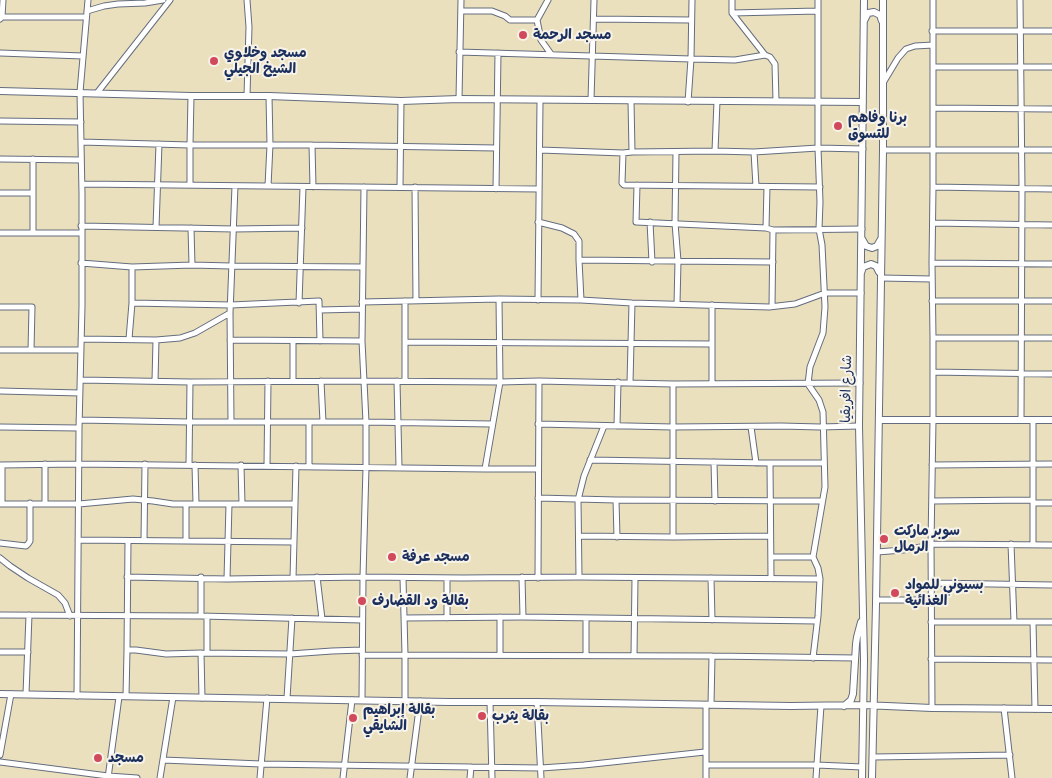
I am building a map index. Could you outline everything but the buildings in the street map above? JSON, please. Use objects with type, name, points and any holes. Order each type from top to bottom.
[{"type":"street","points":[[3,0],[1,18],[86,17]]},
{"type":"street","points":[[77,696],[79,420],[82,340],[80,92],[88,0]]},
{"type":"street","points":[[87,11],[104,6],[163,0]]},
{"type":"street","points":[[98,93],[170,0]]},
{"type":"street","points":[[247,0],[247,96]]},
{"type":"street","points":[[459,99],[460,0]]},
{"type":"street","points":[[548,0],[537,20],[541,40],[552,54]]},
{"type":"street","points":[[591,100],[594,0]]},
{"type":"street","points":[[688,102],[692,0]]},
{"type":"street","points":[[732,0],[732,13],[765,56],[770,58],[775,64],[776,102]]},
{"type":"street","points":[[813,658],[820,579],[813,557],[825,487],[823,412],[819,400],[808,384],[810,367],[823,333],[825,293],[822,245],[818,229],[820,187],[818,148],[818,0]]},
{"type":"street","name":"شارع افريقيا","points":[[862,778],[864,705],[859,426],[864,0]]},
{"type":"street","points":[[872,778],[883,150],[883,0]]},
{"type":"street","points":[[932,708],[933,0]]},
{"type":"street","points":[[1020,0],[1022,420]]},
{"type":"street","points":[[461,11],[492,12],[505,16],[510,20],[537,20]]},
{"type":"street","points":[[732,13],[818,11]]},
{"type":"street","points":[[864,23],[867,15],[871,12],[878,14],[883,22]]},
{"type":"street","points":[[594,19],[691,20]]},
{"type":"street","points":[[932,31],[1052,31]]},
{"type":"street","points":[[883,83],[898,58],[906,50],[915,46],[933,45]]},
{"type":"street","points":[[459,52],[735,60],[765,56]]},
{"type":"street","points":[[0,53],[82,56]]},
{"type":"street","points":[[496,189],[498,53]]},
{"type":"street","points":[[933,67],[1052,67]]},
{"type":"street","points":[[0,91],[401,100],[863,102]]},
{"type":"street","points":[[190,184],[191,96]]},
{"type":"street","points":[[268,186],[270,96]]},
{"type":"street","points":[[400,187],[401,100]]},
{"type":"street","points":[[538,300],[540,101]]},
{"type":"street","points":[[631,101],[632,152]]},
{"type":"street","points":[[716,151],[717,101]]},
{"type":"street","points":[[933,108],[1052,109]]},
{"type":"street","points":[[0,121],[81,122]]},
{"type":"street","points":[[81,142],[496,148]]},
{"type":"street","points":[[156,227],[159,144]]},
{"type":"street","points":[[312,145],[313,187]]},
{"type":"street","points":[[540,150],[623,154],[632,152],[754,152],[818,148],[863,149]]},
{"type":"street","points":[[883,150],[1052,150]]},
{"type":"street","points":[[676,152],[677,304]]},
{"type":"street","points":[[754,152],[756,186]]},
{"type":"street","points":[[623,154],[622,183],[624,185],[820,187]]},
{"type":"street","points":[[0,159],[81,160]]},
{"type":"street","points":[[33,159],[33,233]]},
{"type":"street","points":[[82,184],[539,189]]},
{"type":"street","points":[[637,185],[636,222],[766,228],[773,230],[818,229],[862,232],[864,244],[869,247],[877,246],[881,238]]},
{"type":"street","points":[[231,422],[230,313],[235,186]]},
{"type":"street","points":[[299,303],[303,187]]},
{"type":"street","points":[[362,700],[366,467],[362,342],[364,187]]},
{"type":"street","points":[[414,187],[416,301]]},
{"type":"street","points":[[766,228],[767,187]]},
{"type":"street","points":[[933,188],[1052,189]]},
{"type":"street","points":[[0,193],[33,193]]},
{"type":"street","points":[[538,222],[556,226],[574,234],[579,241],[581,300]]},
{"type":"street","points":[[650,222],[652,262]]},
{"type":"street","points":[[933,223],[1052,225]]},
{"type":"street","points":[[81,226],[302,228]]},
{"type":"street","points":[[191,228],[192,265]]},
{"type":"street","points":[[772,306],[773,230]]},
{"type":"street","points":[[0,233],[81,233]]},
{"type":"street","points":[[579,260],[773,262]]},
{"type":"street","points":[[81,263],[132,267],[192,265],[363,267]]},
{"type":"street","points":[[932,263],[1052,264]]},
{"type":"street","points":[[861,275],[864,267],[871,264],[878,268],[881,277]]},
{"type":"street","points":[[129,339],[132,267]]},
{"type":"street","points":[[881,277],[932,279]]},
{"type":"street","points":[[362,302],[499,299],[772,306],[795,304],[825,293],[861,293]]},
{"type":"street","points":[[485,469],[500,382],[499,299]]},
{"type":"street","points":[[932,301],[1052,300]]},
{"type":"street","points":[[132,303],[231,305],[319,301],[320,341]]},
{"type":"street","points":[[405,301],[406,381]]},
{"type":"street","points":[[630,383],[632,303]]},
{"type":"street","points":[[712,305],[712,384]]},
{"type":"street","points":[[0,307],[32,307],[31,350]]},
{"type":"street","points":[[320,310],[362,308]]},
{"type":"street","points":[[82,340],[156,340],[188,336],[230,313]]},
{"type":"street","points":[[933,338],[1052,338]]},
{"type":"street","points":[[155,381],[156,340]]},
{"type":"street","points":[[230,340],[362,342]]},
{"type":"street","points":[[293,381],[294,341]]},
{"type":"street","points":[[405,342],[712,344]]},
{"type":"street","points":[[0,350],[81,350]]},
{"type":"street","points":[[933,372],[1052,374]]},
{"type":"street","points":[[81,380],[860,384]]},
{"type":"street","points":[[267,466],[268,381]]},
{"type":"street","points":[[321,381],[322,422]]},
{"type":"street","points":[[397,381],[399,467]]},
{"type":"street","points":[[538,578],[539,381]]},
{"type":"street","points":[[190,382],[189,422],[196,504]]},
{"type":"street","points":[[617,426],[618,382]]},
{"type":"street","points":[[672,537],[673,384]]},
{"type":"street","points":[[0,391],[80,393]]},
{"type":"street","points":[[79,420],[492,424]]},
{"type":"street","points":[[879,420],[1052,420]]},
{"type":"street","points":[[1033,420],[1033,544]]},
{"type":"street","points":[[309,422],[310,466]]},
{"type":"street","points":[[538,424],[673,427],[859,426]]},
{"type":"street","points":[[579,577],[578,500],[582,481],[604,426]]},
{"type":"street","points":[[0,427],[79,428]]},
{"type":"street","points":[[751,427],[756,463]]},
{"type":"street","points":[[590,460],[824,463]]},
{"type":"street","points":[[714,462],[715,501]]},
{"type":"street","points":[[770,463],[771,578]]},
{"type":"street","points":[[45,464],[45,503]]},
{"type":"street","points":[[295,504],[186,505],[144,500],[123,500],[79,504],[1,504],[1,465],[145,464],[538,469]]},
{"type":"street","points":[[144,540],[145,464]]},
{"type":"street","points":[[932,465],[1052,464]]},
{"type":"street","points":[[241,465],[242,504]]},
{"type":"street","points":[[293,578],[296,466]]},
{"type":"street","points":[[538,498],[822,502]]},
{"type":"street","points":[[616,500],[617,537]]},
{"type":"street","points":[[932,501],[1033,501],[1052,503]]},
{"type":"street","points":[[0,543],[26,546],[28,544],[30,541],[30,503]]},
{"type":"street","points":[[227,578],[229,504]]},
{"type":"street","points":[[186,505],[186,540]]},
{"type":"street","points":[[579,536],[770,536]]},
{"type":"street","points":[[78,540],[294,542]]},
{"type":"street","points":[[108,777],[122,696],[127,650],[128,541]]},
{"type":"street","points":[[877,552],[903,550],[931,544],[1052,545]]},
{"type":"street","points":[[1011,544],[1014,622]]},
{"type":"street","points":[[771,557],[813,557]]},
{"type":"street","points":[[0,558],[28,578],[58,595],[65,602],[70,616]]},
{"type":"street","points":[[127,577],[820,579]]},
{"type":"street","points":[[318,577],[322,619]]},
{"type":"street","points":[[522,577],[523,617]]},
{"type":"street","points":[[201,578],[201,616]]},
{"type":"street","points":[[403,578],[405,701]]},
{"type":"street","points":[[447,578],[447,618]]},
{"type":"street","points":[[634,655],[635,578]]},
{"type":"street","points":[[711,578],[712,620]]},
{"type":"street","points":[[932,583],[1052,585]]},
{"type":"street","points":[[876,600],[931,600]]},
{"type":"street","points":[[0,615],[208,616],[362,620]]},
{"type":"street","points":[[26,694],[28,615]]},
{"type":"street","points":[[202,698],[208,616]]},
{"type":"street","points":[[500,617],[500,655]]},
{"type":"street","points":[[404,618],[523,617],[817,621]]},
{"type":"street","points":[[287,698],[292,618]]},
{"type":"street","points":[[586,618],[586,655]]},
{"type":"street","points":[[844,706],[851,700],[853,694],[857,637],[862,618]]},
{"type":"street","points":[[931,622],[1052,622]]},
{"type":"street","points":[[1032,622],[1035,709]]},
{"type":"street","points":[[127,650],[166,654],[290,654],[332,651],[405,655],[634,655],[855,658]]},
{"type":"street","points":[[0,652],[28,652]]},
{"type":"street","points":[[706,778],[705,752],[712,656]]},
{"type":"street","points":[[932,659],[1052,660]]},
{"type":"street","points":[[0,694],[708,705],[864,705],[1052,710]]},
{"type":"street","points":[[0,755],[11,694]]},
{"type":"street","points":[[160,778],[173,697]]},
{"type":"street","points":[[260,778],[267,698]]},
{"type":"street","points":[[344,778],[352,700]]},
{"type":"street","points":[[410,778],[420,701]]},
{"type":"street","points":[[490,702],[492,778]]},
{"type":"street","points":[[537,702],[541,778]]},
{"type":"street","points":[[816,778],[821,706]]},
{"type":"street","points":[[1004,708],[1012,778]]},
{"type":"street","points":[[163,760],[261,764],[541,768],[705,752]]},
{"type":"street","points":[[873,757],[1010,755]]},
{"type":"street","points":[[0,762],[108,777],[137,778]]},
{"type":"street","points":[[706,765],[862,767]]},
{"type":"street","points":[[470,778],[471,767]]},
{"type":"place","name":"مسجد الرحمة","points":[[523,35]]},
{"type":"place","name":"مسجد وخلاوي الشيخ الجيلي","points":[[214,61]]},
{"type":"place","name":"برنا وفاهم للتسوق","points":[[838,126]]},
{"type":"place","name":"سوبر ماركت الرمال","points":[[884,539]]},
{"type":"place","name":"مسجد عرفة","points":[[392,557]]},
{"type":"place","name":"بسيوني للمواد الغذائية","points":[[895,593]]},
{"type":"place","name":"بقالة ود القضارف","points":[[362,601]]},
{"type":"place","name":"بقالة يثرب","points":[[482,716]]},
{"type":"place","name":"بقالة إبراهيم الشايقي","points":[[353,718]]},
{"type":"place","name":"مسجد","points":[[98,758]]}]
